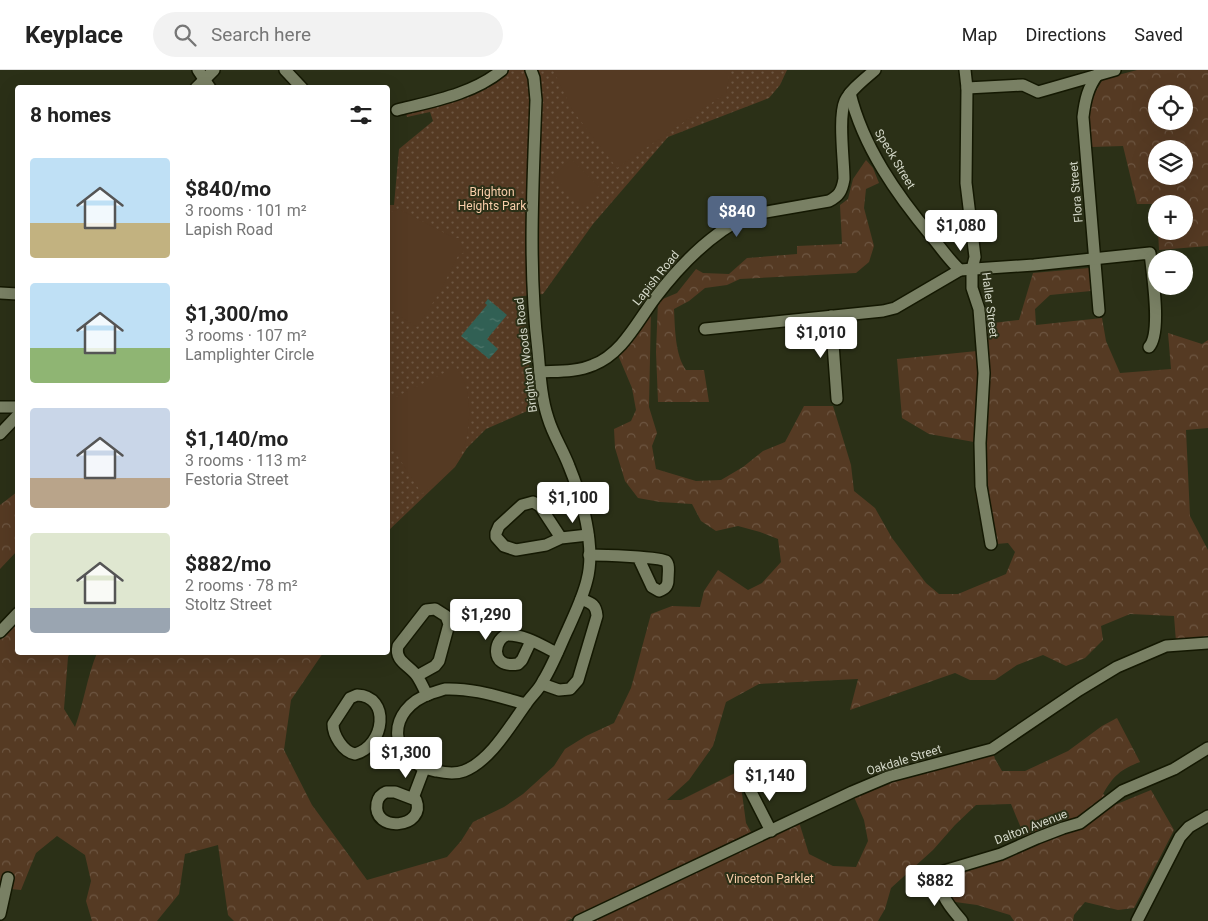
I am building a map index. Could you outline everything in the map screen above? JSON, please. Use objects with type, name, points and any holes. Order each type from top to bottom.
[{"type":"street","points":[[204,79],[214,70]]},
{"type":"street","points":[[285,70],[299,85]]},
{"type":"street","points":[[397,110],[473,88],[486,82],[502,70]]},
{"type":"street","name":"Brighton Woods Road","points":[[424,769],[446,773],[463,772],[480,762],[498,742],[542,684],[581,599],[588,577],[589,555],[586,519],[570,468],[548,417],[540,372],[533,307],[531,242],[536,100],[534,78],[531,70]]},
{"type":"street","name":"Lapish Road","points":[[540,372],[583,368],[606,359],[624,342],[654,299],[684,263],[707,243],[739,220],[749,215],[829,202],[838,197],[843,189],[844,179],[842,111],[850,93],[874,70]]},
{"type":"street","name":"Haller Street","points":[[965,70],[967,88],[966,183],[975,257],[972,270],[972,288],[979,310],[984,374],[980,443],[981,486],[991,544]]},
{"type":"street","points":[[967,88],[1023,84],[1038,92],[1115,70]]},
{"type":"street","name":"Flora Street","points":[[1098,74],[1089,85],[1084,103],[1083,117],[1099,311]]},
{"type":"street","name":"Speck Street","points":[[850,93],[867,144],[910,211],[960,270]]},
{"type":"street","points":[[705,328],[890,310],[960,270],[1150,253],[1156,325],[1152,344],[1149,347]]},
{"type":"street","points":[[0,293],[15,294]]},
{"type":"street","points":[[831,316],[837,399]]},
{"type":"street","points":[[0,407],[15,407]]},
{"type":"street","points":[[0,434],[15,418]]},
{"type":"street","points":[[561,538],[540,506],[533,502],[522,505],[499,526],[496,533],[498,540],[504,546],[516,550],[546,545],[561,538],[588,536]]},
{"type":"street","points":[[589,555],[638,557]]},
{"type":"street","points":[[542,684],[559,690],[570,689],[578,680],[597,616],[593,604],[581,599]]},
{"type":"street","points":[[416,676],[435,666],[439,660],[449,624],[446,616],[435,609],[426,610],[398,646],[397,650],[401,661],[416,676],[427,695]]},
{"type":"street","points":[[0,632],[15,616]]},
{"type":"street","points":[[531,641],[557,653]]},
{"type":"street","name":"Oakdale Street","points":[[579,921],[852,792],[890,776],[992,749],[1079,690],[1117,667],[1166,646],[1208,643]]},
{"type":"street","points":[[413,798],[424,769],[412,761],[401,747],[396,735],[401,716],[412,702],[443,689],[476,690],[526,704]]},
{"type":"street","points":[[361,695],[378,707],[380,718],[378,734],[372,744],[358,753],[350,754],[344,749],[334,732],[333,724],[350,698],[361,695]]},
{"type":"street","points":[[378,734],[396,735]]},
{"type":"street","name":"Dalton Avenue","points":[[962,921],[947,902],[941,888],[940,879],[944,871],[1001,854],[1063,828],[1080,824],[1122,791],[1174,769],[1208,748]]},
{"type":"street","points":[[747,784],[771,831]]},
{"type":"street","points":[[1137,921],[1180,837],[1189,827],[1208,816]]},
{"type":"street","points":[[0,914],[8,878]]},
{"type":"green space","name":"Brighton Heights Park","points":[[496,70],[787,70],[780,85],[769,98],[668,137],[593,224],[543,294],[523,296],[534,408],[486,429],[467,448],[455,467],[390,529],[390,205],[394,205],[399,149],[433,121],[430,112],[407,117],[403,103],[467,88]]},
{"type":"green space","points":[[553,70],[724,70],[729,77],[726,93],[617,168],[573,111]]},
{"type":"green space","points":[[1137,70],[1208,70],[1208,246],[1159,250],[1158,240],[1193,240],[1193,195],[1148,195],[1148,204],[1137,204],[1123,146],[1092,147],[1088,116],[1091,99],[1103,79]]},
{"type":"green space","points":[[571,159],[601,189],[583,206],[554,176]]},
{"type":"green space","points":[[866,160],[873,168],[879,183],[866,189],[864,208],[874,246],[869,262],[856,273],[740,279],[727,285],[705,288],[689,301],[674,309],[676,341],[682,364],[686,370],[704,370],[709,402],[658,402],[656,352],[658,301],[677,293],[696,269],[703,273],[729,274],[747,258],[797,254],[797,246],[842,244],[840,205],[848,199],[853,179]]},
{"type":"green space","points":[[399,209],[454,238],[459,238],[464,253],[459,254],[438,295],[417,327],[399,316],[390,305],[390,212]]},
{"type":"green space","points":[[1089,268],[1091,291],[1050,295],[1035,309],[1036,325],[1102,318],[1106,341],[1120,373],[1171,369],[1168,333],[1202,344],[1208,340],[1208,428],[1186,430],[1190,516],[1208,550],[1208,640],[1176,642],[1174,616],[1130,614],[1101,626],[1103,640],[1085,658],[1066,666],[1043,655],[1017,665],[995,680],[970,680],[955,673],[850,710],[858,679],[759,684],[726,702],[713,746],[689,780],[667,800],[681,800],[739,771],[746,823],[751,832],[567,921],[234,921],[228,915],[218,845],[185,854],[179,894],[157,921],[92,921],[86,901],[91,881],[85,855],[57,836],[36,853],[21,890],[0,888],[0,640],[15,624],[15,655],[69,655],[64,709],[75,727],[96,655],[322,655],[291,700],[284,750],[312,805],[367,880],[447,857],[461,841],[473,822],[504,807],[523,794],[554,766],[565,749],[586,736],[614,723],[631,688],[651,614],[672,606],[700,607],[704,591],[718,570],[748,590],[762,583],[781,562],[778,539],[738,526],[716,531],[701,521],[692,504],[660,502],[638,498],[625,481],[615,448],[614,429],[631,421],[636,410],[632,388],[618,355],[651,310],[649,407],[657,433],[652,446],[656,469],[696,481],[721,480],[743,467],[763,451],[785,442],[804,406],[833,406],[851,465],[854,491],[875,508],[892,538],[926,583],[939,594],[958,594],[1006,574],[1015,552],[1008,543],[985,545],[975,493],[974,442],[929,434],[902,418],[897,359],[987,350],[985,324],[1019,320],[1033,273]]},
{"type":"green space","points":[[456,367],[464,382],[469,400],[469,420],[463,449],[453,467],[422,494],[390,444],[390,400]]},
{"type":"green space","points":[[15,494],[15,553],[0,569],[0,505]]},
{"type":"green space","name":"Vinceton Parklet","points":[[1117,718],[1140,762],[1118,774],[1110,782],[1103,794],[1117,804],[1151,790],[1174,830],[1134,908],[1118,910],[1085,902],[1074,915],[1073,921],[1014,921],[1010,915],[977,905],[948,901],[946,873],[1028,845],[1011,804],[976,805],[933,850],[891,888],[885,909],[878,921],[591,921],[799,822],[809,854],[833,866],[856,867],[868,841],[864,820],[851,790],[991,745],[995,759],[1002,771],[1025,771],[1068,751],[1102,726]]},
{"type":"water","points":[[488,299],[507,315],[487,339],[498,349],[489,359],[461,336],[487,305],[485,303]]}]
